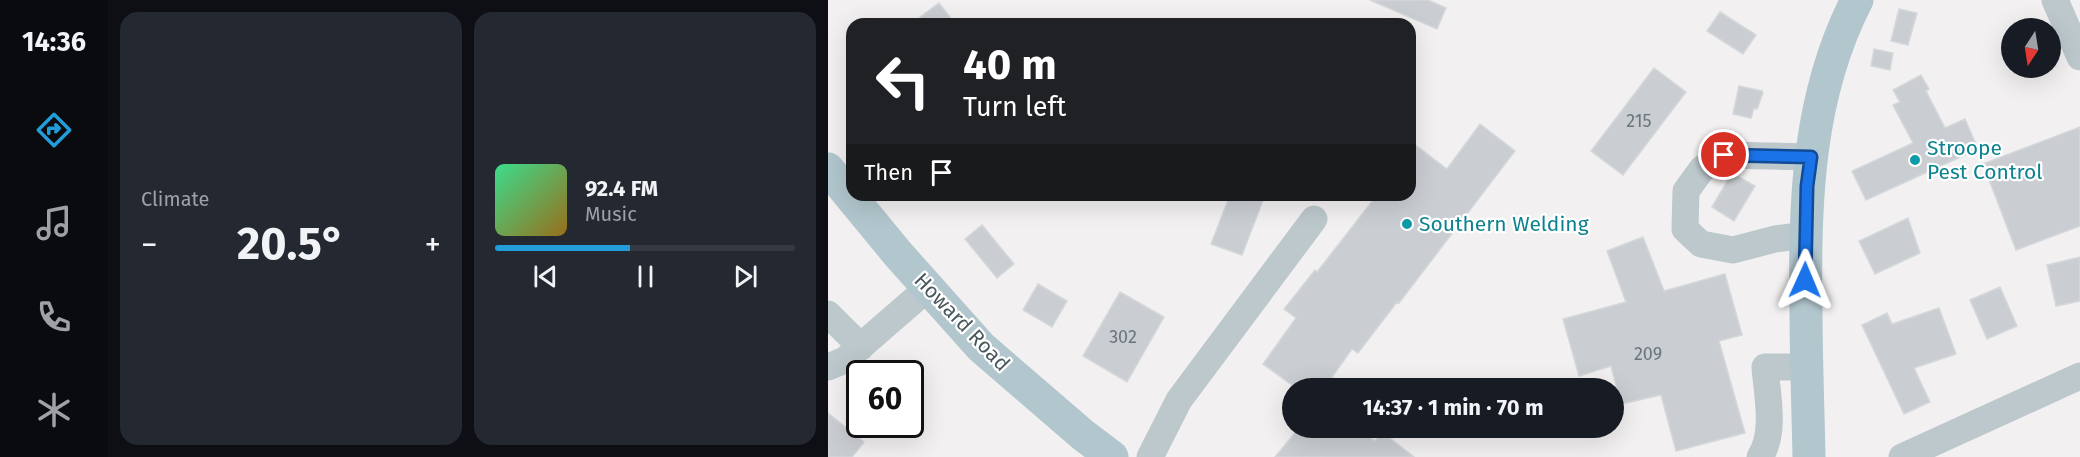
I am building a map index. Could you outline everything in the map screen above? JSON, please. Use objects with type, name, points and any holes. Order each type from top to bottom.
[{"type":"main road","points":[[1809,457],[1807,186],[1813,136],[1823,93],[1834,54],[1857,0]]},
{"type":"main road","name":"Howard Road","points":[[830,177],[846,195]]},
{"type":"main road","name":"Howard Road","points":[[851,201],[981,347],[1083,435],[1112,457]]},
{"type":"street","points":[[2055,0],[2080,57]]},
{"type":"street","points":[[1806,235],[1733,250],[1701,244],[1685,229],[1686,192],[1702,170],[1724,155],[1811,157]]},
{"type":"street","points":[[1150,457],[1179,400],[1314,219]]},
{"type":"street","points":[[828,367],[845,360],[928,288]]},
{"type":"street","points":[[828,314],[861,347]]},
{"type":"street","points":[[1760,457],[1765,449],[1769,431],[1765,367],[1807,368]]},
{"type":"street","points":[[1902,457],[2080,376]]},
{"type":"building","points":[[1370,0],[1428,0],[1446,8],[1437,29]]},
{"type":"building","points":[[939,3],[950,18],[919,18]]},
{"type":"building","points":[[1899,9],[1917,13],[1908,45],[1891,41]]},
{"type":"building","points":[[1720,12],[1756,35],[1743,54],[1707,31]]},
{"type":"building","points":[[1874,49],[1893,53],[1890,70],[1871,66]]},
{"type":"building","points":[[1654,68],[1686,92],[1623,175],[1591,151]]},
{"type":"building","name":"Stroope Pest Control","points":[[1921,75],[1929,89],[1926,91],[1945,128],[1965,119],[1978,149],[1866,200],[1852,171],[1913,143],[1893,105],[1900,102],[1893,90]]},
{"type":"building","points":[[1739,86],[1763,93],[1751,118],[1733,114]]},
{"type":"building","points":[[1480,124],[1515,151],[1399,303],[1397,302],[1358,353],[1352,349],[1333,378],[1282,378],[1263,364],[1296,318],[1284,309],[1315,270],[1317,272],[1372,201],[1416,201],[1416,146],[1447,169]]},
{"type":"building","points":[[2080,127],[2080,226],[2016,250],[1983,164]]},
{"type":"building","points":[[1732,173],[1755,186],[1734,221],[1712,207]]},
{"type":"building","points":[[1228,201],[1263,201],[1242,255],[1211,244]]},
{"type":"building","points":[[1908,218],[1920,253],[1875,274],[1859,241]]},
{"type":"building","points":[[982,225],[1014,264],[997,278],[965,239]]},
{"type":"building","points":[[1643,237],[1664,291],[1725,274],[1742,335],[1719,341],[1745,433],[1676,451],[1661,395],[1624,403],[1624,378],[1614,378],[1611,366],[1579,376],[1563,319],[1626,302],[1607,251]]},
{"type":"building","points":[[2080,257],[2080,301],[2056,306],[2047,265]]},
{"type":"building","points":[[1038,284],[1067,301],[1052,327],[1023,310]]},
{"type":"building","points":[[2000,287],[2017,326],[1987,339],[1970,300]]},
{"type":"building","points":[[1120,292],[1164,317],[1127,382],[1083,356]]},
{"type":"building","points":[[1939,308],[1956,354],[1914,368],[1930,402],[1904,414],[1862,325],[1887,313],[1892,324]]},
{"type":"building","points":[[828,413],[846,428],[846,438],[859,438],[864,442],[852,457],[828,457]]},
{"type":"building","points":[[1291,438],[1371,438],[1375,441],[1377,438],[1390,438],[1414,457],[1275,457]]},
{"type":"place","name":"Stroope Pest Control","points":[[1915,160]]},
{"type":"place","name":"Southern Welding","points":[[1407,224]]},
{"type":"route","points":[[1724,155],[1811,157],[1807,186],[1805,280]]}]
